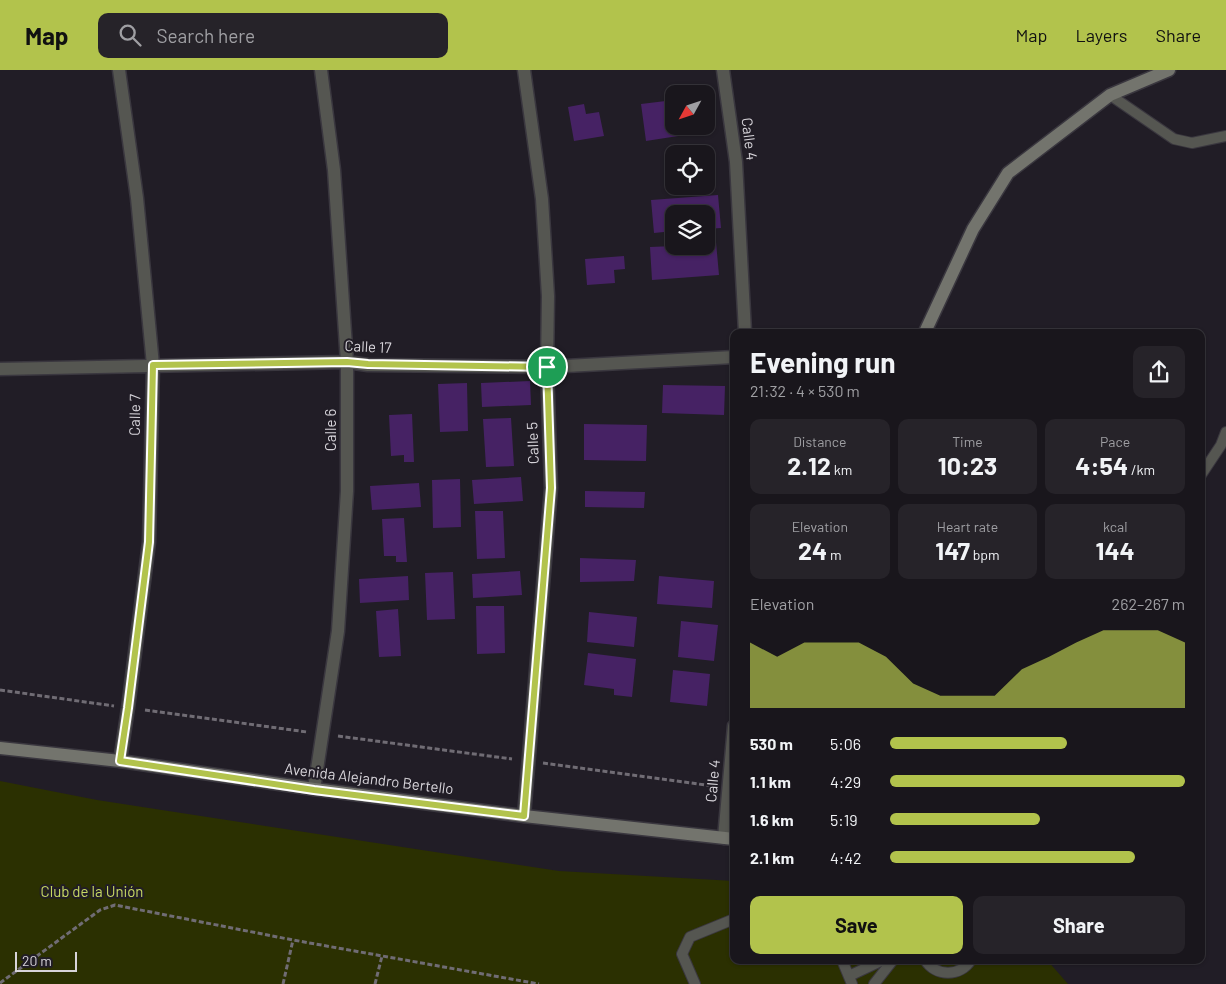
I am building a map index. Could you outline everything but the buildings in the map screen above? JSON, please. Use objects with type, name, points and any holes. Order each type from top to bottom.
[{"type":"main road","points":[[926,329],[973,229],[1008,173],[1110,95],[1169,70]]},
{"type":"main road","name":"Avenida Alejandro Bertello","points":[[0,748],[120,761],[314,790],[524,816],[729,838]]},
{"type":"street","name":"Calle 7","points":[[119,70],[137,198],[153,365],[149,542],[120,761]]},
{"type":"street","name":"Calle 6","points":[[314,790],[338,631],[347,491],[347,362],[334,170],[322,70]]},
{"type":"street","name":"Calle 5","points":[[524,70],[542,199],[548,296],[547,367],[551,488],[524,816]]},
{"type":"street","name":"Calle 4","points":[[723,70],[736,162],[745,329]]},
{"type":"street","name":"Calle 17","points":[[0,369],[347,362],[547,367],[730,357]]},
{"type":"street","name":"Calle 4","points":[[729,838],[730,776]]},
{"type":"lane","points":[[1110,95],[1174,140],[1192,143],[1226,136]]},
{"type":"lane","points":[[1205,469],[1221,445],[1226,432]]},
{"type":"lane","points":[[695,984],[682,954],[690,937],[730,921]]},
{"type":"lane","points":[[844,964],[850,980],[876,964]]},
{"type":"lane","points":[[874,984],[890,964]]},
{"type":"lane","points":[[929,964],[935,970],[944,973],[954,973],[963,969],[967,964]]},
{"type":"path","points":[[0,690],[729,788]]},
{"type":"path","points":[[0,983],[100,910],[116,905],[293,940],[539,984]]},
{"type":"path","points":[[284,984],[293,940]]},
{"type":"path","points":[[376,984],[382,956]]},
{"type":"green space","name":"Club de la Unión","points":[[0,781],[97,800],[559,871],[730,881],[730,964],[1050,964],[1068,984],[0,984]]},
{"type":"route","points":[[347,362],[547,367],[551,488],[524,816],[314,790],[120,761],[149,542],[153,365],[347,362]]}]
